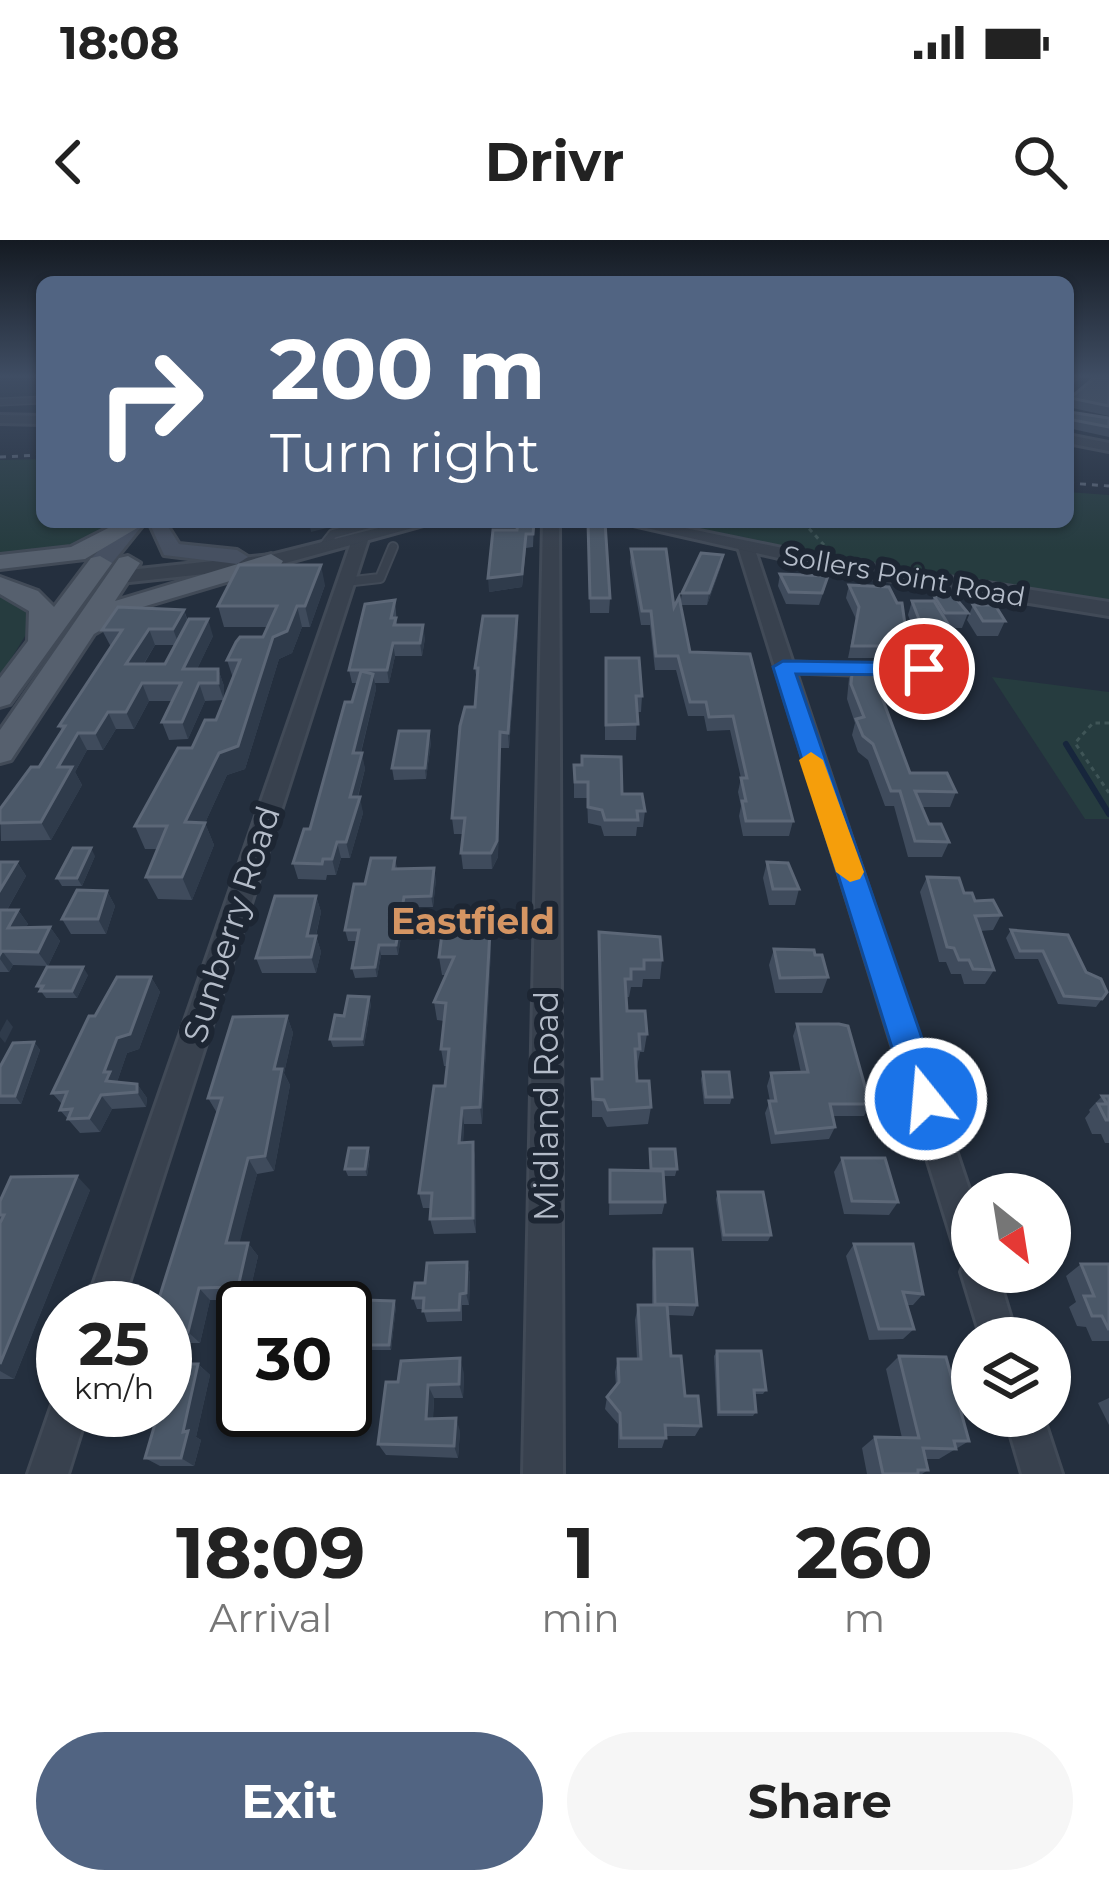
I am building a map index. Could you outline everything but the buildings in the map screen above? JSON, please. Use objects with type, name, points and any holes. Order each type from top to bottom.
[{"type":"main road","points":[[0,563],[83,552],[135,528]]},
{"type":"main road","points":[[0,698],[42,641],[109,571],[142,528]]},
{"type":"main road","points":[[151,528],[172,550],[237,557]]},
{"type":"main road","points":[[74,645],[97,623],[130,604],[271,560]]},
{"type":"main road","points":[[0,563],[109,571]]},
{"type":"main road","points":[[0,582],[109,571]]},
{"type":"main road","points":[[0,753],[74,645],[109,571]]},
{"type":"main road","points":[[0,582],[37,603],[44,615],[42,641]]},
{"type":"street","points":[[1074,440],[1109,447]]},
{"type":"street","name":"Midland Road","points":[[543,1474],[551,528]]},
{"type":"street","name":"Sollers Point Road","points":[[676,528],[746,548],[1109,610]]},
{"type":"street","points":[[109,571],[271,560],[368,531]]},
{"type":"street","name":"Sunberry Road","points":[[112,1281],[345,582],[368,531]]},
{"type":"street","points":[[109,571],[322,548]]},
{"type":"street","points":[[746,548],[951,1182]]},
{"type":"street","points":[[48,1474],[60,1437]]},
{"type":"street","points":[[1031,1437],[1042,1474]]},
{"type":"lane","points":[[345,582],[380,578],[393,547]]},
{"type":"lane","points":[[783,667],[870,670]]},
{"type":"lane","points":[[892,670],[924,669]]},
{"type":"path","points":[[808,528],[826,548],[827,563]]},
{"type":"path","points":[[1109,723],[1093,723],[1075,743],[1109,793]]},
{"type":"green space","points":[[36,459],[36,528],[110,528],[93,544],[0,557],[0,460]]},
{"type":"green space","points":[[1074,492],[1109,495],[1109,601],[885,567],[691,528],[1074,528]]},
{"type":"green space","points":[[0,589],[38,615],[0,677]]},
{"type":"green space","points":[[992,677],[1109,692],[1109,819],[1085,819]]},
{"type":"waterway","points":[[1066,744],[1109,814]]},
{"type":"railway","points":[[0,457],[36,455]]},
{"type":"railway","points":[[1074,483],[1109,486]]},
{"type":"slow traffic","points":[[811,760],[850,872]]},
{"type":"district","name":"Eastfield","points":[[473,921]]},
{"type":"route","points":[[924,669],[783,667],[926,1099]]}]
